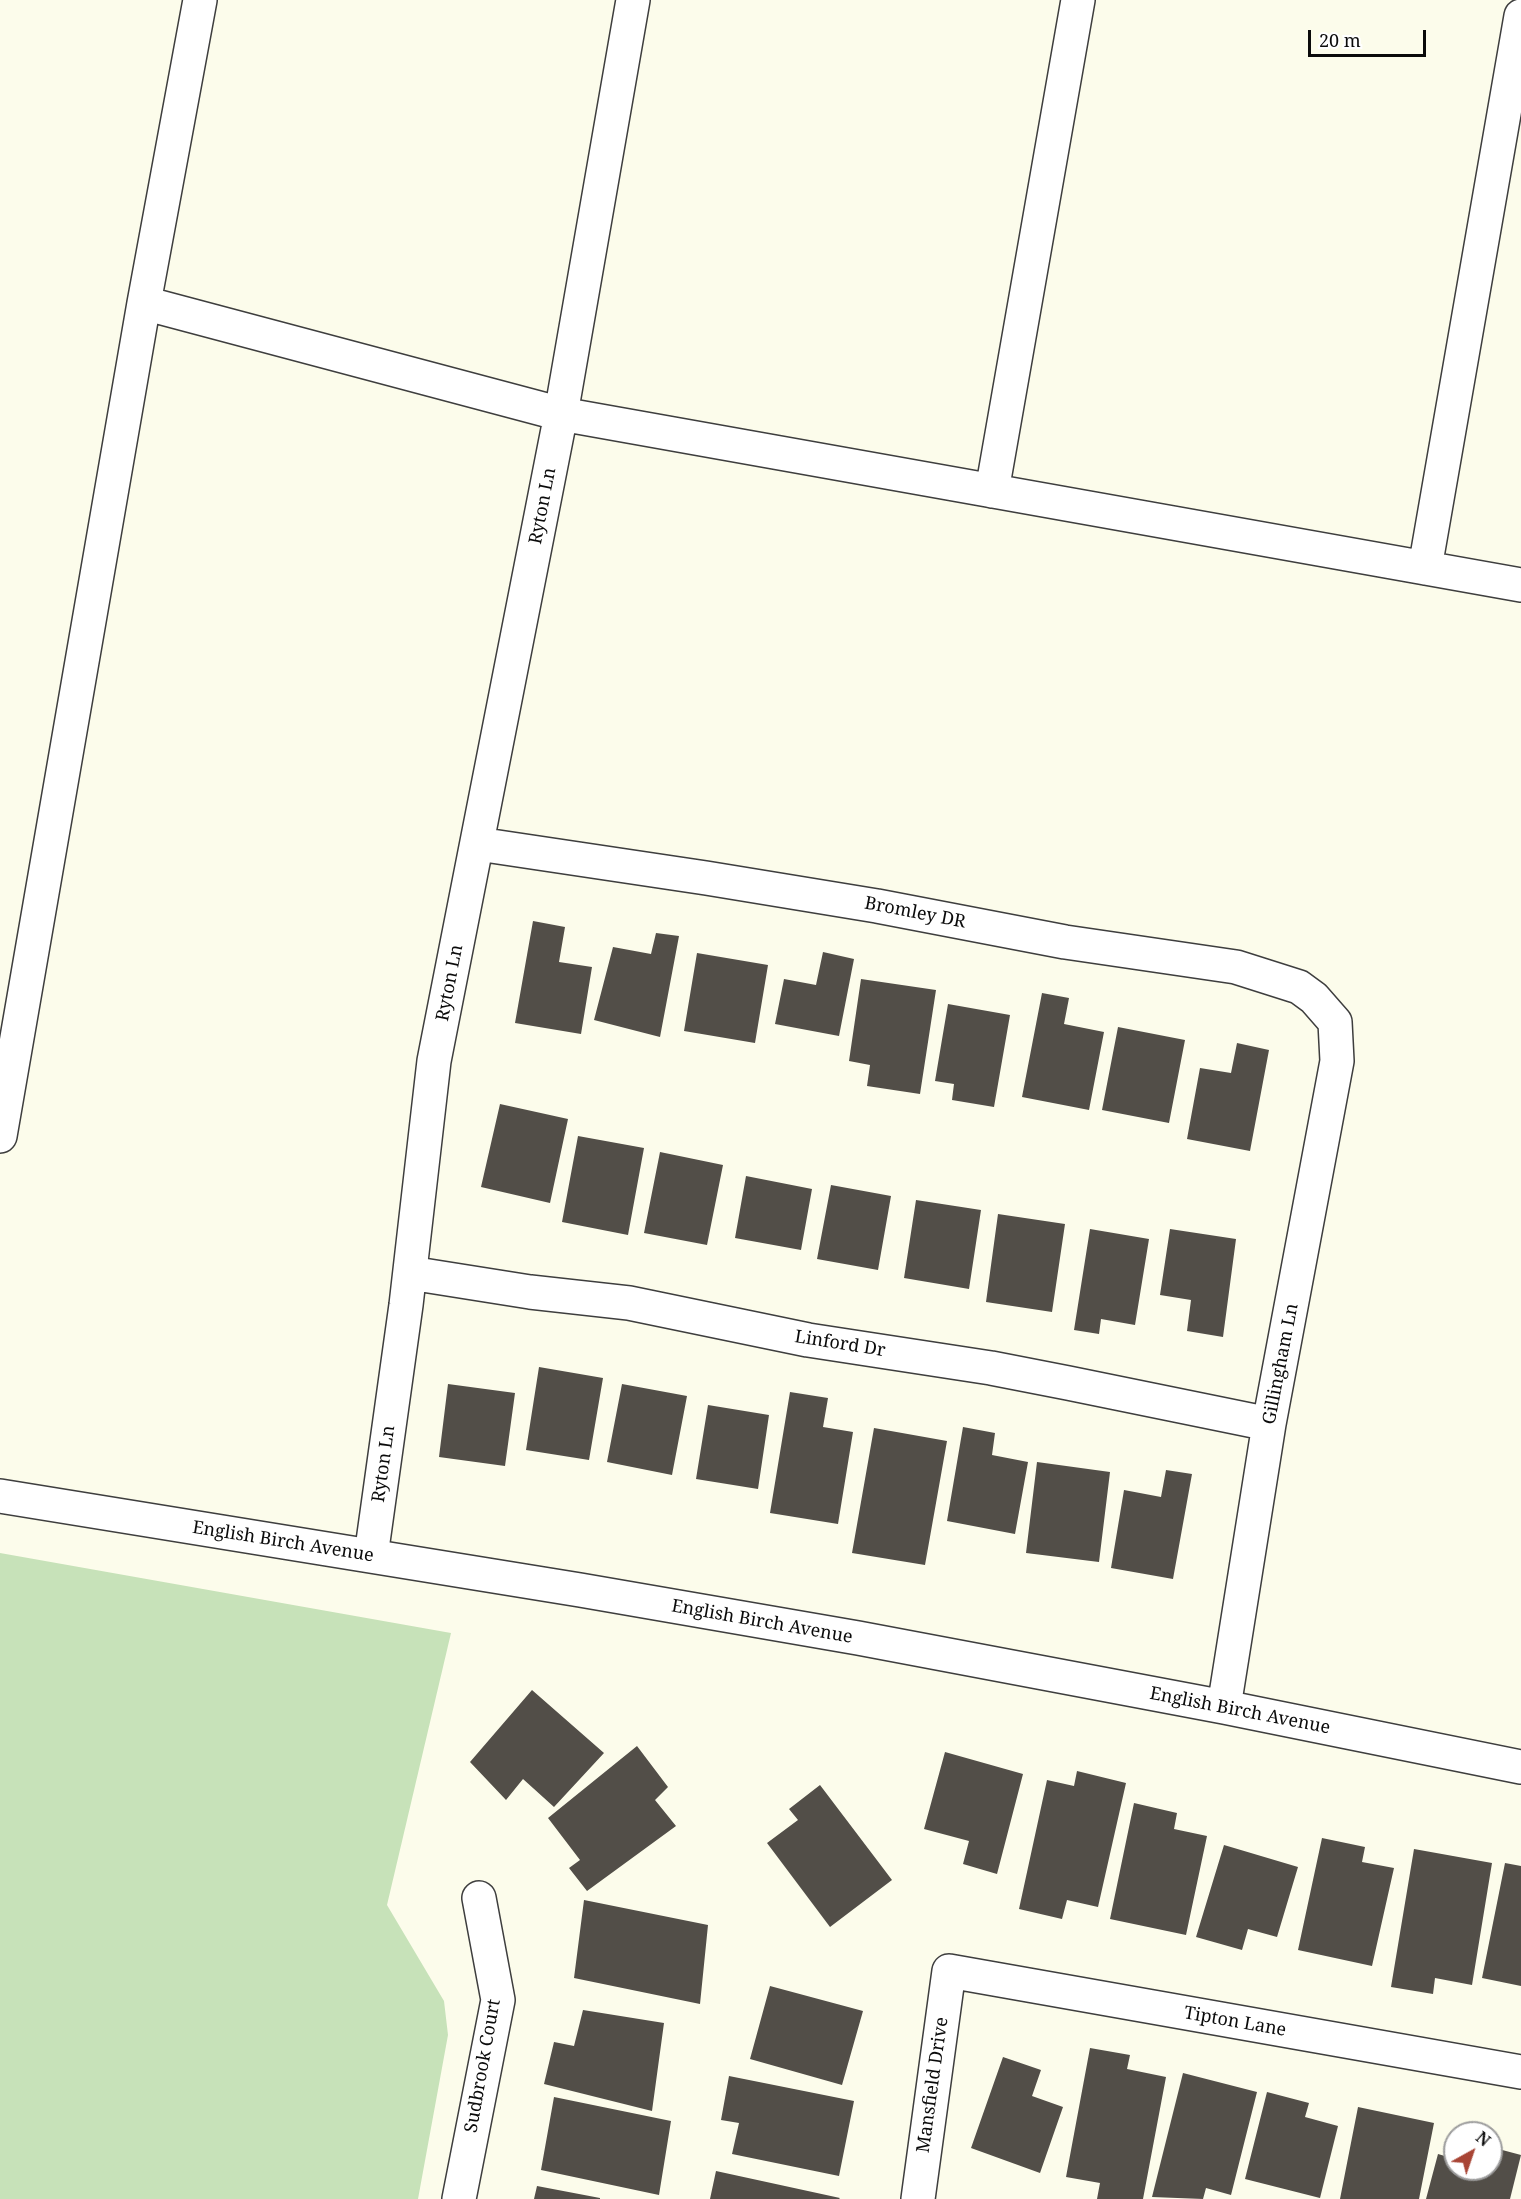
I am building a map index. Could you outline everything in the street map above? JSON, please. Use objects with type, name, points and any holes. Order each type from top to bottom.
[{"type":"street","points":[[0,1136],[144,303],[200,0]]},
{"type":"street","name":"Ryton Ln","points":[[371,1556],[410,1274],[434,1061],[561,414],[633,0]]},
{"type":"street","points":[[992,491],[1078,0]]},
{"type":"street","points":[[1425,568],[1521,16]]},
{"type":"street","points":[[144,303],[561,414],[1521,585]]},
{"type":"street","name":"Bromley DR","points":[[478,844],[717,880],[877,906],[1065,942],[1236,967],[1299,987],[1314,998],[1335,1022]]},
{"type":"street","name":"Gillingham Ln","points":[[1224,1707],[1269,1425],[1337,1061],[1335,1022]]},
{"type":"street","name":"Linford Dr","points":[[410,1274],[530,1292],[629,1303],[808,1340],[1002,1370],[1269,1425]]},
{"type":"street","name":"English Birch Avenue","points":[[0,1496],[846,1636],[1224,1707],[1521,1767]]},
{"type":"street","name":"Sudbrook Court","points":[[459,2199],[498,2000],[479,1898]]},
{"type":"street","name":"Tipton Lane","points":[[949,1971],[1521,2072]]},
{"type":"street","name":"Mansfield Drive","points":[[918,2199],[949,1971]]},
{"type":"green space","points":[[0,1553],[451,1633],[387,1905],[444,2001],[448,2035],[418,2199],[0,2199]]},
{"type":"building","points":[[533,921],[565,927],[559,962],[592,967],[581,1034],[515,1023]]},
{"type":"building","points":[[656,933],[679,936],[660,1037],[594,1020],[613,947],[651,954]]},
{"type":"building","points":[[823,952],[854,959],[839,1036],[775,1024],[784,979],[816,985]]},
{"type":"building","points":[[697,953],[768,965],[755,1043],[684,1031]]},
{"type":"building","points":[[861,979],[936,990],[920,1094],[867,1086],[870,1065],[849,1061]]},
{"type":"building","points":[[1042,993],[1069,998],[1064,1024],[1104,1032],[1089,1110],[1022,1097]]},
{"type":"building","points":[[948,1004],[1010,1015],[994,1107],[952,1100],[954,1084],[935,1081]]},
{"type":"building","points":[[1118,1027],[1185,1040],[1169,1123],[1102,1110]]},
{"type":"building","points":[[1237,1043],[1269,1050],[1250,1151],[1187,1139],[1200,1068],[1231,1073]]},
{"type":"building","points":[[500,1104],[568,1119],[550,1203],[481,1187]]},
{"type":"building","points":[[578,1136],[644,1148],[628,1235],[562,1222]]},
{"type":"building","points":[[660,1152],[723,1165],[707,1245],[644,1233]]},
{"type":"building","points":[[746,1176],[812,1189],[801,1250],[735,1238]]},
{"type":"building","points":[[831,1185],[891,1196],[878,1270],[817,1259]]},
{"type":"building","points":[[916,1200],[981,1210],[969,1289],[904,1278]]},
{"type":"building","points":[[998,1214],[1065,1224],[1052,1312],[986,1302]]},
{"type":"building","points":[[1090,1229],[1149,1239],[1135,1325],[1101,1319],[1099,1334],[1074,1330]]},
{"type":"building","points":[[1170,1229],[1236,1239],[1223,1337],[1187,1331],[1191,1300],[1160,1295]]},
{"type":"building","points":[[539,1367],[603,1378],[589,1460],[526,1450]]},
{"type":"building","points":[[448,1384],[515,1393],[505,1466],[439,1457]]},
{"type":"building","points":[[622,1384],[687,1396],[672,1475],[607,1462]]},
{"type":"building","points":[[790,1392],[828,1398],[823,1427],[853,1432],[838,1524],[770,1513]]},
{"type":"building","points":[[708,1405],[769,1415],[758,1489],[696,1479]]},
{"type":"building","points":[[963,1427],[995,1433],[992,1455],[1028,1462],[1015,1534],[947,1521]]},
{"type":"building","points":[[874,1428],[947,1441],[925,1565],[852,1553]]},
{"type":"building","points":[[1037,1462],[1110,1472],[1099,1562],[1026,1553]]},
{"type":"building","points":[[1166,1470],[1192,1474],[1173,1579],[1111,1568],[1124,1490],[1161,1497]]},
{"type":"building","points":[[532,1690],[604,1753],[554,1807],[523,1779],[506,1800],[470,1762]]},
{"type":"building","points":[[637,1746],[668,1787],[655,1800],[676,1826],[587,1891],[569,1868],[580,1860],[548,1818]]},
{"type":"building","points":[[945,1752],[1023,1774],[997,1874],[963,1864],[969,1841],[924,1829]]},
{"type":"building","points":[[1077,1771],[1126,1783],[1098,1907],[1067,1900],[1062,1919],[1019,1909],[1047,1780],[1074,1786]]},
{"type":"building","points":[[820,1785],[892,1880],[830,1927],[767,1843],[798,1820],[789,1809]]},
{"type":"building","points":[[1134,1803],[1177,1813],[1174,1829],[1207,1836],[1186,1935],[1110,1919]]},
{"type":"building","points":[[1322,1838],[1365,1847],[1362,1862],[1394,1868],[1372,1966],[1298,1950]]},
{"type":"building","points":[[1224,1845],[1298,1867],[1277,1937],[1248,1929],[1242,1950],[1196,1937]]},
{"type":"building","points":[[1414,1849],[1492,1863],[1472,1985],[1435,1978],[1433,1994],[1391,1987]]},
{"type":"building","points":[[1505,1863],[1521,1866],[1521,1986],[1482,1978]]},
{"type":"building","points":[[584,1900],[708,1925],[700,2004],[574,1978]]},
{"type":"building","points":[[770,1986],[863,2011],[842,2085],[750,2059]]},
{"type":"building","points":[[583,2010],[664,2023],[652,2111],[544,2084],[554,2042],[574,2046]]},
{"type":"building","points":[[1090,2048],[1130,2055],[1127,2069],[1166,2077],[1143,2199],[1097,2199],[1100,2183],[1066,2177]]},
{"type":"building","points":[[1003,2057],[1041,2070],[1032,2096],[1063,2107],[1040,2173],[971,2148]]},
{"type":"building","points":[[1183,2073],[1257,2092],[1231,2195],[1206,2188],[1203,2199],[1152,2197]]},
{"type":"building","points":[[729,2076],[854,2101],[839,2176],[732,2154],[739,2123],[721,2120]]},
{"type":"building","points":[[1267,2092],[1309,2103],[1305,2117],[1338,2126],[1320,2198],[1245,2179]]},
{"type":"building","points":[[554,2097],[671,2121],[659,2195],[541,2170]]},
{"type":"building","points":[[1358,2107],[1434,2123],[1419,2199],[1340,2199]]},
{"type":"building","points":[[1503,2150],[1521,2155],[1510,2199],[1426,2199],[1438,2154],[1443,2155],[1443,2181],[1503,2181]]},
{"type":"building","points":[[716,2171],[840,2198],[710,2199]]},
{"type":"building","points":[[537,2186],[600,2198],[600,2199],[534,2199]]}]
